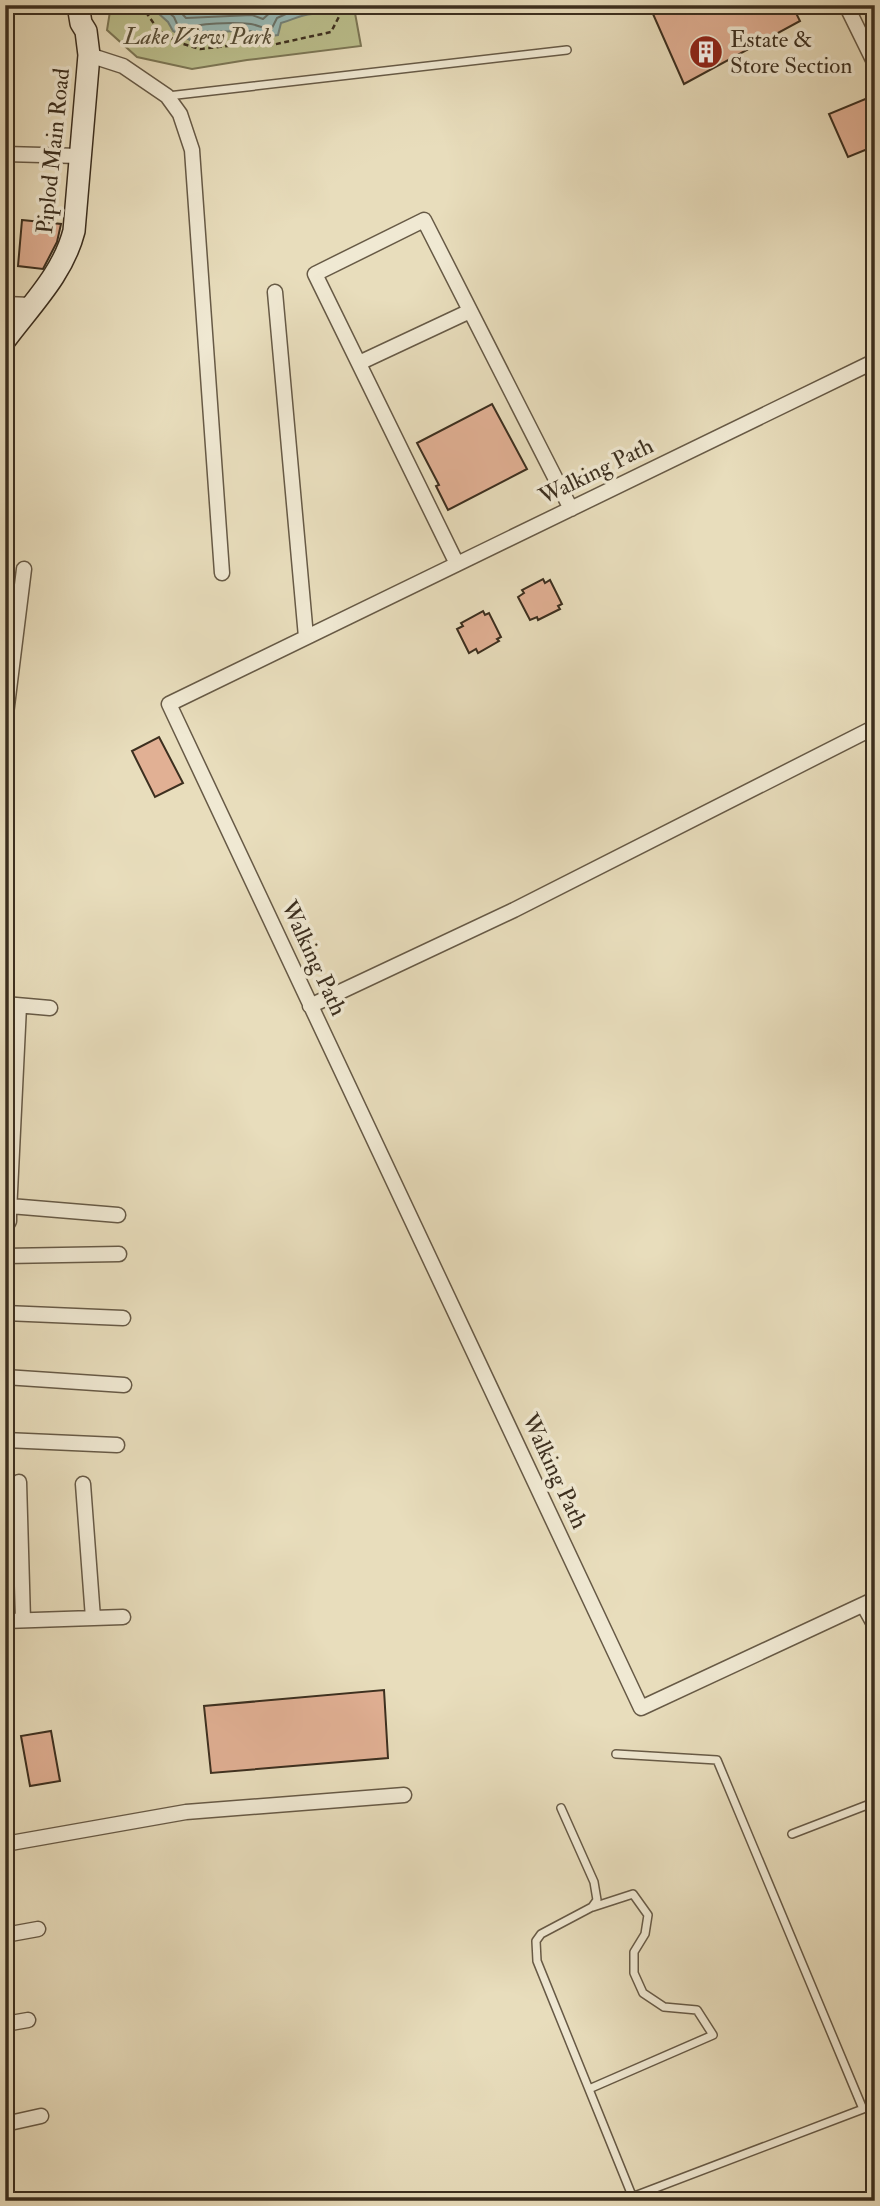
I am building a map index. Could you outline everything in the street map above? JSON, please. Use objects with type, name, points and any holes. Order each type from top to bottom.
[{"type":"street","name":"Piplod Main Road","points":[[78,5],[81,23],[86,31]]},
{"type":"street","name":"Piplod Main Road","points":[[5,340],[59,270],[70,248],[74,231],[89,55],[86,31],[93,5]]},
{"type":"street","points":[[846,5],[875,64]]},
{"type":"street","points":[[89,55],[123,66],[167,96],[180,114],[186,129],[195,165],[222,573]]},
{"type":"street","points":[[5,154],[79,156]]},
{"type":"street","points":[[457,564],[315,274],[425,220],[571,509]]},
{"type":"street","points":[[275,292],[306,637]]},
{"type":"street","points":[[5,304],[31,305]]},
{"type":"street","points":[[359,363],[470,311]]},
{"type":"street","name":"Walking Path","points":[[875,361],[169,704],[641,1708],[875,1599]]},
{"type":"street","points":[[5,722],[24,569]]},
{"type":"street","points":[[311,1006],[514,910],[875,727]]},
{"type":"street","points":[[5,1228],[9,1221],[10,1206],[12,1005],[50,1009]]},
{"type":"street","points":[[10,1206],[118,1214]]},
{"type":"street","points":[[5,1256],[119,1254]]},
{"type":"street","points":[[5,1313],[123,1318]]},
{"type":"street","points":[[5,1377],[124,1385]]},
{"type":"street","points":[[5,1440],[117,1445]]},
{"type":"street","points":[[19,1482],[23,1620]]},
{"type":"street","points":[[83,1484],[93,1618]]},
{"type":"street","points":[[5,1621],[123,1617]]},
{"type":"street","points":[[5,1844],[186,1812],[404,1795]]},
{"type":"street","points":[[5,1935],[38,1928]]},
{"type":"street","points":[[5,2024],[28,2020]]},
{"type":"street","points":[[5,2124],[41,2116]]},
{"type":"lane","points":[[167,96],[567,50]]},
{"type":"lane","points":[[859,1606],[875,1633]]},
{"type":"lane","points":[[589,2089],[713,2035],[697,2010],[664,2007],[643,1993],[634,1973],[634,1952],[645,1934],[649,1915],[633,1894],[592,1907],[541,1934],[536,1941],[535,1950],[537,1961],[633,2199],[863,2109],[717,1760],[615,1754]]},
{"type":"lane","points":[[792,1834],[875,1802]]},
{"type":"lane","points":[[561,1808],[594,1882],[597,1900],[592,1907]]},
{"type":"path","points":[[141,5],[159,31],[180,43],[200,49],[245,44],[272,45],[331,32],[344,7],[349,5]]},
{"type":"green space","name":"Lake View Park","points":[[111,5],[402,5],[355,13],[361,46],[192,69],[137,57],[107,30]]},
{"type":"water","points":[[149,5],[313,5],[312,14],[281,23],[278,35],[264,37],[251,31],[193,32],[190,40],[173,31],[168,22]]},
{"type":"building","name":"Estate & Store Section","points":[[649,5],[792,5],[800,21],[684,84]]},
{"type":"building","points":[[875,95],[875,146],[848,157],[829,114]]},
{"type":"building","points":[[22,220],[61,224],[57,242],[43,269],[18,266]]},
{"type":"building","points":[[492,404],[527,469],[448,510],[436,486],[439,485],[417,443]]},
{"type":"building","points":[[543,579],[545,583],[550,580],[562,604],[558,606],[560,609],[538,620],[537,617],[530,620],[518,597],[524,593],[522,590]]},
{"type":"building","points":[[483,611],[485,615],[489,613],[501,637],[497,639],[499,641],[478,653],[476,649],[469,653],[457,629],[463,626],[461,623]]},
{"type":"building","points":[[159,737],[183,783],[155,797],[132,751]]},
{"type":"building","points":[[384,1690],[388,1758],[211,1773],[204,1706]]},
{"type":"building","points":[[51,1731],[60,1781],[30,1786],[21,1736]]},
{"type":"place","name":"Estate & Store Section","points":[[706,52]]}]
